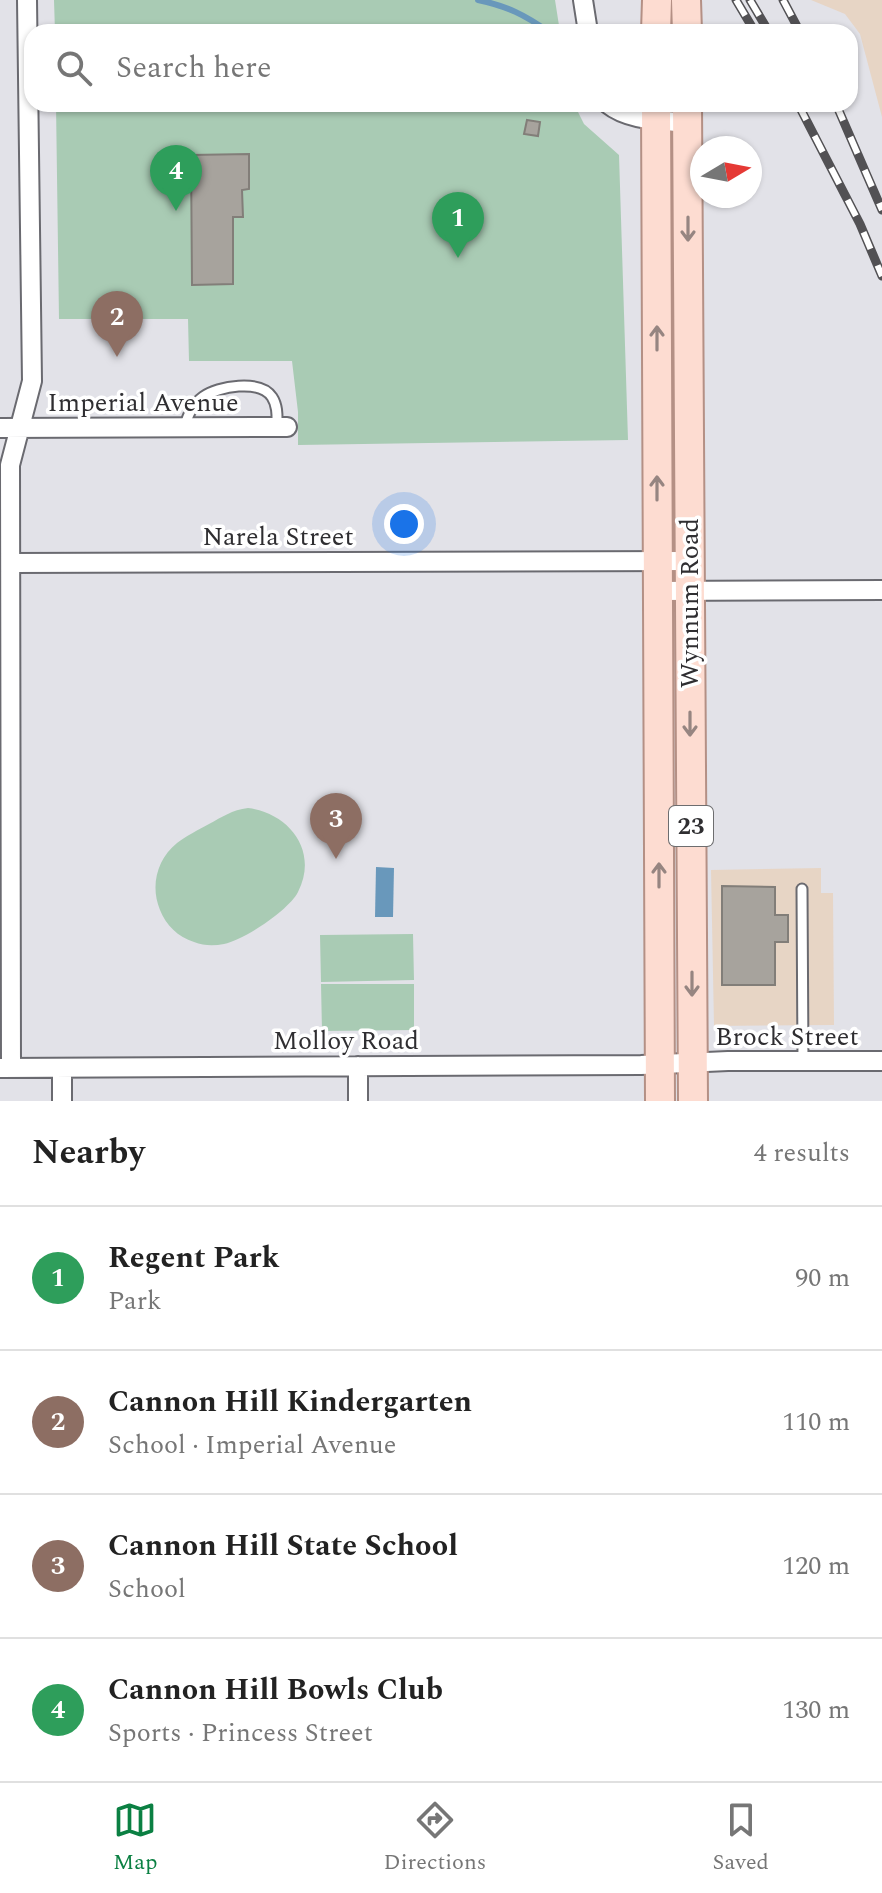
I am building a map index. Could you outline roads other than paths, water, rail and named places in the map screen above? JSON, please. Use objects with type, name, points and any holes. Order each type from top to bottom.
[{"type":"main road","points":[[656,24],[657,0]]},
{"type":"main road","points":[[686,0],[687,24]]},
{"type":"main road","name":"Wynnum Road","points":[[656,112],[660,1101]]},
{"type":"main road","name":"Wynnum Road","points":[[687,113],[693,1101]]},
{"type":"street","points":[[27,0],[27,24]]},
{"type":"street","points":[[583,0],[587,24]]},
{"type":"street","points":[[6,1068],[10,465],[32,381],[28,112]]},
{"type":"street","points":[[621,112],[628,115],[649,112]]},
{"type":"street","name":"Imperial Avenue","points":[[0,428],[282,427]]},
{"type":"street","name":"Narela Street","points":[[11,563],[689,561]]},
{"type":"street","points":[[657,591],[882,590]]},
{"type":"street","name":"Brock Street","points":[[692,1063],[882,1061]]},
{"type":"street","name":"Molloy Road","points":[[6,1068],[692,1063]]},
{"type":"street","points":[[358,1066],[358,1101]]},
{"type":"street","points":[[62,1068],[62,1101]]},
{"type":"lane","points":[[184,428],[189,410],[202,397],[212,391],[243,385],[269,392],[275,400],[282,427]]},
{"type":"lane","points":[[802,889],[803,1061]]},
{"type":"water","points":[[376,867],[394,868],[393,917],[375,917]]},
{"type":"waterway","points":[[478,0],[498,5],[537,24]]},
{"type":"railway","points":[[736,0],[750,24]]},
{"type":"railway","points":[[750,0],[764,24]]},
{"type":"railway","points":[[783,0],[796,24]]},
{"type":"railway","points":[[802,112],[860,224],[882,276]]},
{"type":"railway","points":[[839,112],[882,210]]},
{"type":"place","name":"Cannon Hill Bowls Club","points":[[176,211]]},
{"type":"place","name":"Regent Park","points":[[458,258]]},
{"type":"place","name":"Cannon Hill Kindergarten","points":[[117,357]]},
{"type":"place","name":"Cannon Hill State School","points":[[336,859]]}]
